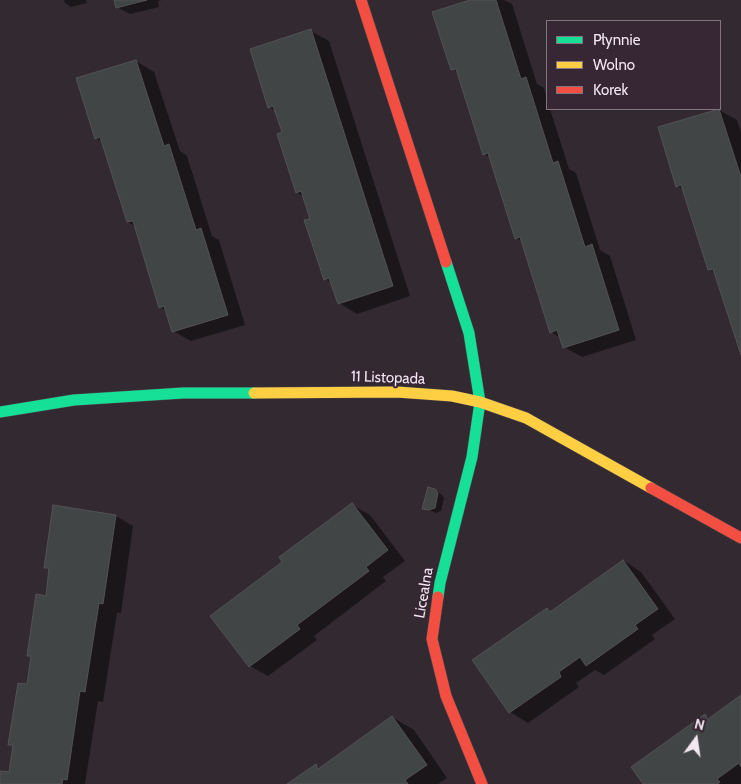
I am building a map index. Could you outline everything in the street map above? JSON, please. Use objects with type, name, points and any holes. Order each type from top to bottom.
[{"type":"street","name":"Licealna","points":[[363,4],[469,333],[480,402],[472,457],[440,583],[432,640],[446,696],[482,784]]},
{"type":"street","name":"11 Listopada","points":[[0,412],[74,400],[183,393],[397,392],[452,396],[480,402],[526,418],[741,538]]},
{"type":"building","points":[[114,0],[147,0],[116,8]]},
{"type":"building","points":[[470,0],[496,0],[521,79],[526,77],[553,163],[558,161],[585,247],[592,244],[619,330],[563,348],[557,330],[550,333],[520,237],[515,239],[488,153],[483,155],[456,69],[451,70],[432,12]]},
{"type":"building","points":[[311,29],[393,286],[338,304],[329,278],[324,280],[304,220],[310,219],[301,191],[296,193],[277,134],[282,132],[273,106],[268,108],[250,49]]},
{"type":"building","points":[[136,60],[164,146],[169,144],[196,230],[201,228],[228,315],[172,332],[164,306],[159,308],[133,221],[127,222],[100,137],[95,139],[76,78]]},
{"type":"building","points":[[719,110],[741,177],[741,355],[713,269],[708,270],[681,185],[676,187],[658,127]]},
{"type":"building","points":[[428,487],[435,489],[438,493],[435,508],[429,510],[422,509]]},
{"type":"building","points":[[352,503],[388,550],[366,567],[369,571],[297,625],[300,629],[249,667],[210,616],[282,562],[279,557]]},
{"type":"building","points":[[53,505],[116,515],[103,604],[99,603],[85,692],[80,691],[67,780],[63,779],[62,784],[0,784],[0,771],[9,772],[13,745],[8,745],[18,683],[27,684],[31,656],[27,656],[36,594],[46,596],[49,568],[44,568]]},
{"type":"building","points":[[623,560],[658,609],[635,625],[638,629],[586,666],[580,657],[559,672],[561,677],[509,713],[472,660],[547,608],[550,612]]},
{"type":"building","points":[[741,695],[741,767],[739,763],[717,779],[720,782],[718,784],[643,784],[631,767],[705,714],[708,719]]},
{"type":"building","points":[[392,716],[427,765],[405,780],[408,784],[287,784],[316,764],[318,769]]},
{"type":"traffic: fast","points":[[438,597],[472,457],[480,402],[469,333],[446,262]]},
{"type":"traffic: fast","points":[[0,412],[74,400],[183,393],[254,393]]},
{"type":"traffic: slow","points":[[254,393],[397,392],[452,396],[480,402],[526,418],[651,488]]},
{"type":"traffic: jam","points":[[361,0],[446,262]]},
{"type":"traffic: jam","points":[[651,488],[741,538]]},
{"type":"traffic: jam","points":[[438,597],[432,639],[446,696],[482,784]]}]
